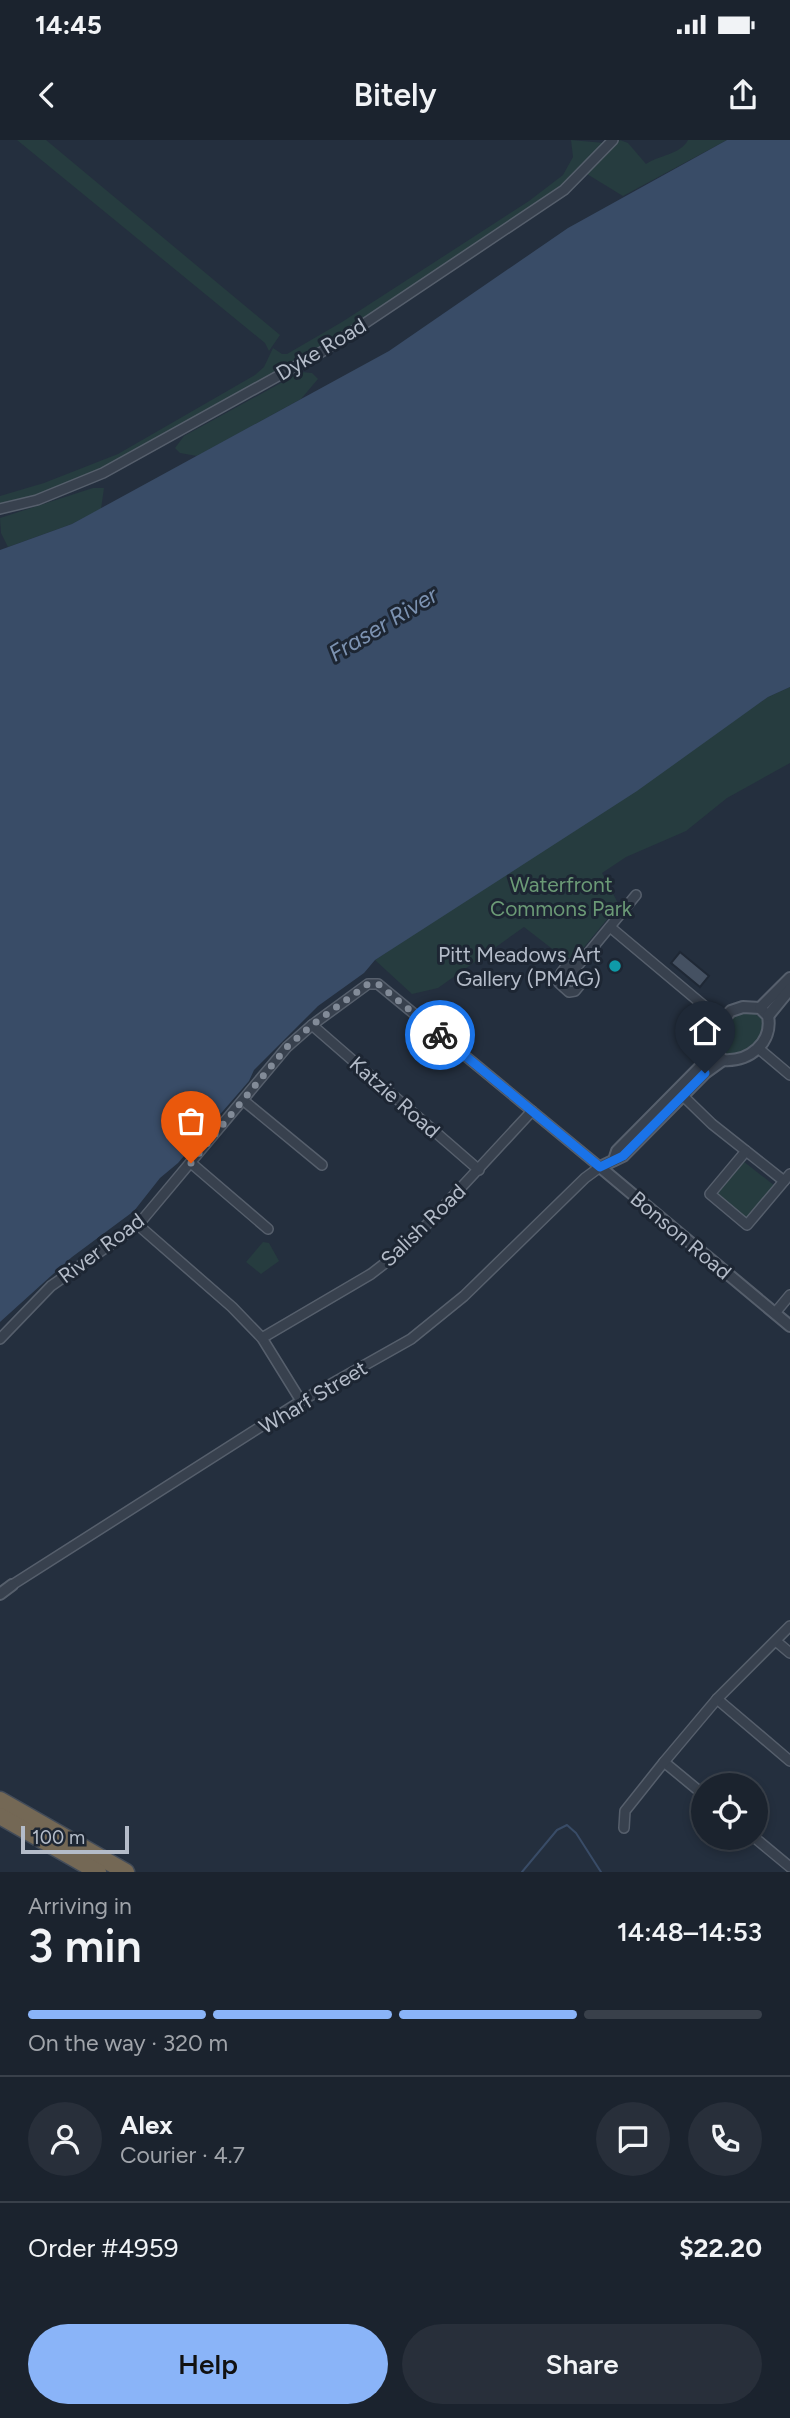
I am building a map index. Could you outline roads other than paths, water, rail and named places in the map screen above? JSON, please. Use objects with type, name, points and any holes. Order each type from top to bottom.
[{"type":"highway","points":[[0,1800],[126,1872]]},
{"type":"highway","points":[[0,1816],[98,1872]]},
{"type":"street","name":"Dyke Road","points":[[0,509],[37,500],[103,473],[325,350],[564,190],[613,140]]},
{"type":"street","points":[[575,969],[636,895]]},
{"type":"street","points":[[610,927],[722,1020]]},
{"type":"street","points":[[764,1012],[790,978]]},
{"type":"street","name":"River Road","points":[[0,1339],[51,1286],[138,1225],[280,1054],[312,1025],[368,984],[378,984]]},
{"type":"street","name":"Bonson Road","points":[[378,984],[790,1326]]},
{"type":"street","points":[[680,1093],[709,1059],[713,1049],[712,1034],[722,1020],[737,1008],[764,1012],[790,989]]},
{"type":"street","points":[[600,1167],[614,1160],[617,1151],[705,1073],[723,1060],[743,1059],[758,1048],[769,1032],[764,1012]]},
{"type":"street","name":"Katzie Road","points":[[312,1025],[479,1170]]},
{"type":"street","points":[[758,1048],[790,1075]]},
{"type":"street","points":[[713,1049],[723,1060]]},
{"type":"street","points":[[680,1093],[747,1151],[787,1178],[747,1225],[710,1195],[747,1151]]},
{"type":"street","points":[[243,1100],[322,1165]]},
{"type":"street","name":"Salish Road","points":[[262,1338],[371,1274],[418,1235],[532,1111]]},
{"type":"street","points":[[191,1163],[268,1229]]},
{"type":"street","name":"Wharf Street","points":[[0,1594],[301,1401],[411,1339],[436,1320],[585,1178],[600,1167]]},
{"type":"street","points":[[138,1225],[232,1307],[262,1338],[301,1401]]},
{"type":"street","points":[[775,1313],[790,1295]]},
{"type":"street","points":[[624,1828],[625,1811],[664,1762],[717,1699],[790,1626]]},
{"type":"street","points":[[776,1642],[790,1653]]},
{"type":"street","points":[[717,1699],[790,1761]]},
{"type":"street","points":[[664,1762],[691,1784]]},
{"type":"street","points":[[768,1849],[790,1867]]},
{"type":"water","name":"Fraser River","points":[[727,140],[790,140],[790,687],[768,697],[637,791],[375,960],[364,973],[318,1006],[254,1070],[249,1081],[178,1163],[160,1178],[134,1211],[72,1257],[0,1322],[0,550],[72,524],[389,351],[568,228]]},
{"type":"waterway","points":[[522,1872],[557,1830],[567,1825],[576,1833],[601,1872]]},
{"type":"place","name":"Pitt Meadows Art Gallery (PMAG)","points":[[615,966]]},
{"type":"park label","name":"Waterfront Commons Park","points":[[561,896]]}]
